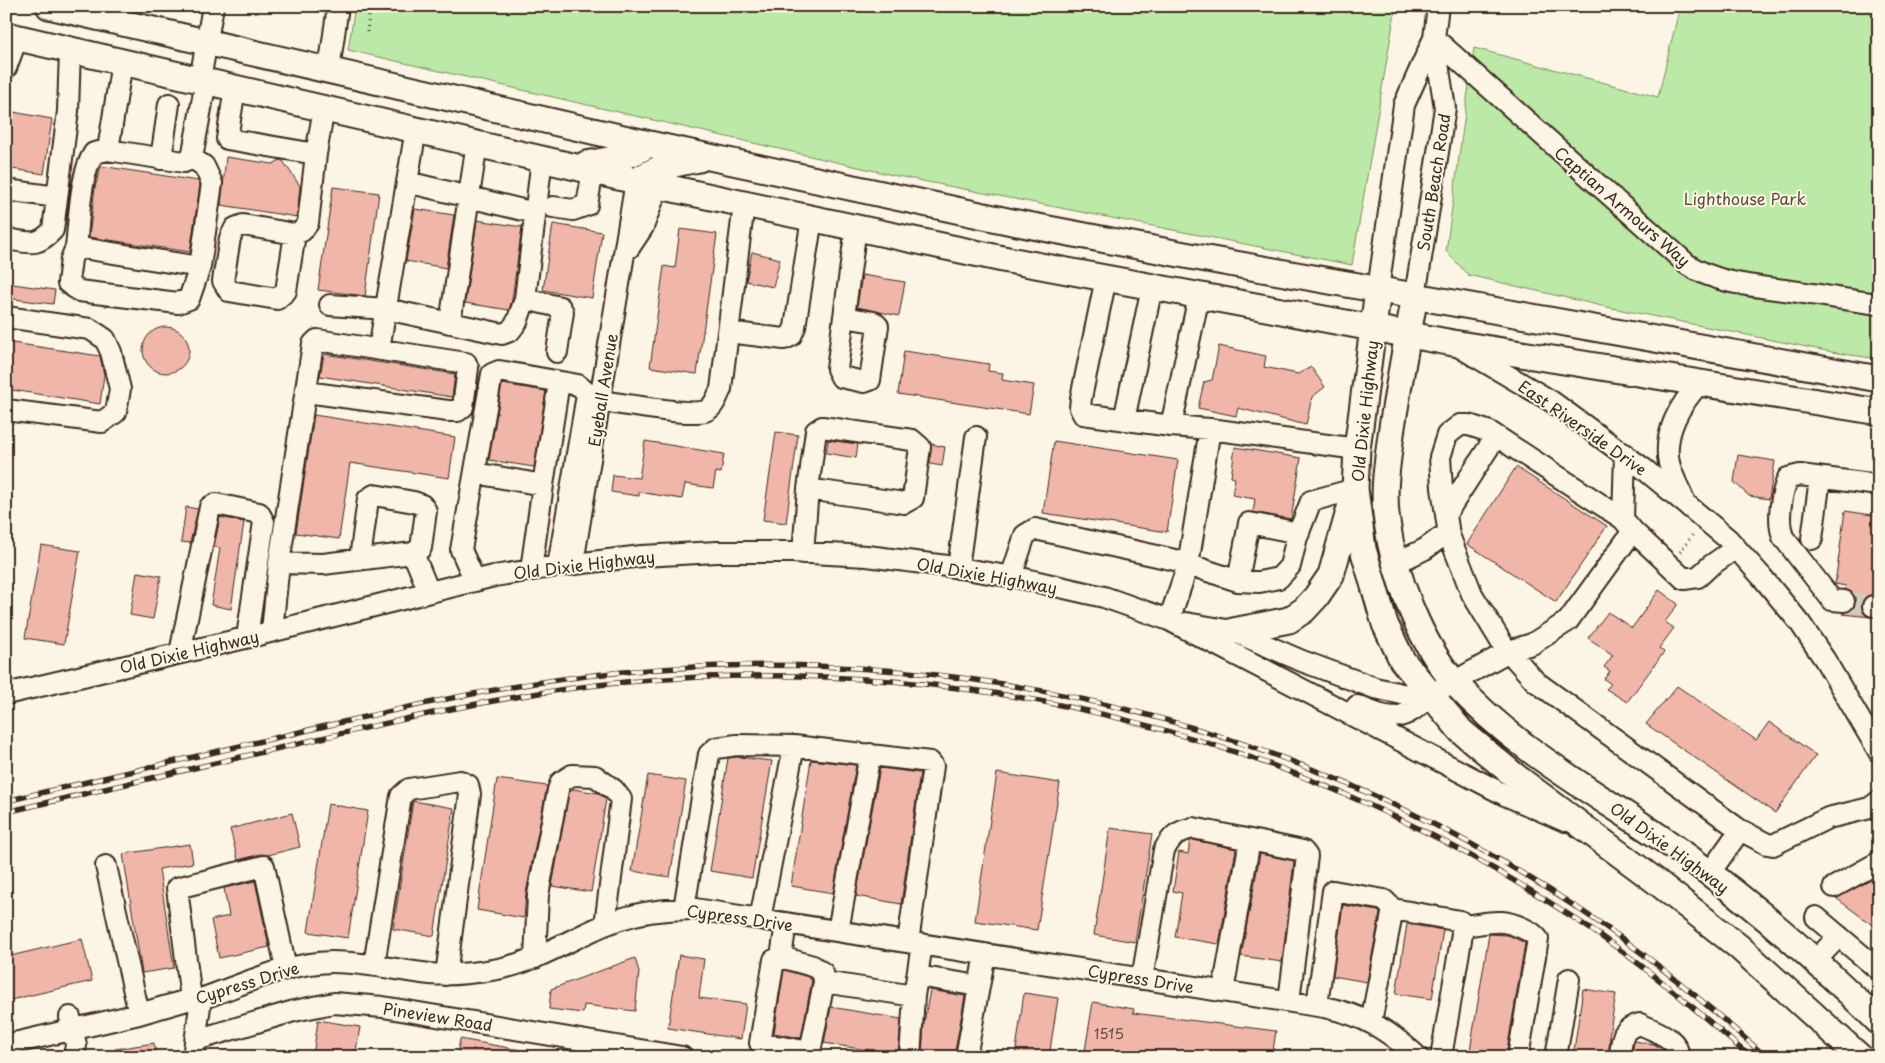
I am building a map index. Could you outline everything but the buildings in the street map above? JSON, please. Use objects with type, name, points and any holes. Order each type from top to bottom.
[{"type":"main road","points":[[49,6],[649,144],[1012,222],[1378,290],[1879,379]]},
{"type":"main road","points":[[11,36],[647,183],[995,257],[1453,343],[1879,412]]},
{"type":"main road","points":[[583,168],[634,154],[649,144]]},
{"type":"main road","points":[[647,183],[650,172],[667,165],[709,157]]},
{"type":"main road","name":"Old Dixie Highway","points":[[1378,290],[1357,448],[1355,489],[1363,549],[1385,624],[1402,660],[1462,732],[1514,776],[1657,882],[1739,947],[1860,1057]]},
{"type":"main road","name":"Old Dixie Highway","points":[[1415,296],[1384,482],[1387,522],[1407,602],[1430,645],[1454,681],[1486,714],[1538,755],[1687,857],[1789,936],[1879,1022]]},
{"type":"main road","points":[[1233,631],[1289,620],[1304,610],[1316,598],[1331,575],[1355,489]]},
{"type":"street","points":[[192,158],[203,80],[206,42],[213,6]]},
{"type":"street","points":[[329,70],[338,6]]},
{"type":"street","name":"South Beach Road","points":[[1415,296],[1445,108],[1434,38],[1438,6]]},
{"type":"street","points":[[6,68],[11,36]]},
{"type":"street","name":"South Beach Road","points":[[1378,290],[1404,104],[1434,38]]},
{"type":"street","name":"Captian Armours Way","points":[[1434,38],[1699,272],[1712,278],[1738,283],[1879,304]]},
{"type":"street","points":[[6,239],[32,242],[43,240],[53,230],[68,111],[70,50]]},
{"type":"street","points":[[108,150],[122,62]]},
{"type":"street","points":[[235,88],[228,139],[316,154]]},
{"type":"street","points":[[161,158],[169,104]]},
{"type":"street","points":[[295,234],[302,231],[308,223],[316,154],[324,108]]},
{"type":"street","points":[[379,349],[416,130]]},
{"type":"street","points":[[450,323],[476,144]]},
{"type":"street","points":[[108,150],[184,162],[192,158],[204,166],[212,183],[200,267],[189,299],[178,303],[79,291],[68,283],[71,259],[76,247],[88,160],[94,153],[108,150]]},
{"type":"street","points":[[330,305],[386,309],[502,334],[510,331],[517,322],[525,299],[544,210],[542,158]]},
{"type":"street","points":[[407,182],[468,198],[544,210],[573,210],[587,205],[583,168]]},
{"type":"street","name":"Eyeball Avenue","points":[[565,564],[579,525],[625,254],[647,183]]},
{"type":"street","points":[[6,190],[57,198]]},
{"type":"street","points":[[601,401],[690,412],[706,411],[715,402],[721,389],[744,204]]},
{"type":"street","points":[[728,332],[784,339],[791,336],[795,327],[812,218]]},
{"type":"street","points":[[844,317],[856,227]]},
{"type":"street","points":[[76,247],[200,267]]},
{"type":"street","points":[[1106,278],[1081,398],[1080,408],[1083,414],[1357,448]]},
{"type":"street","points":[[1124,420],[1152,287]]},
{"type":"street","points":[[1171,426],[1199,296]]},
{"type":"street","points":[[525,299],[560,307],[563,312],[557,352]]},
{"type":"street","points":[[6,317],[90,329],[105,339],[111,352],[120,389],[116,412],[102,422],[6,410]]},
{"type":"street","points":[[272,632],[279,563],[313,344],[317,340],[379,349],[466,363],[468,368],[463,407],[458,411],[448,412],[306,392]]},
{"type":"street","name":"East Riverside Drive","points":[[1453,343],[1551,401],[1625,454],[1684,501],[1736,548],[1800,624],[1826,660],[1874,731],[1879,752]]},
{"type":"street","points":[[474,581],[461,550],[492,374],[499,371],[578,385],[587,395],[565,564]]},
{"type":"street","points":[[531,570],[559,382]]},
{"type":"street","name":"East Riverside Drive","points":[[1684,501],[1669,464],[1668,448],[1671,429],[1678,413],[1684,401],[1700,383]]},
{"type":"street","points":[[1736,548],[1698,577],[1684,579],[1628,525],[1496,436],[1469,425],[1460,424],[1447,435],[1440,457],[1442,488],[1449,535],[1472,594],[1503,645],[1535,681],[1740,830],[1767,844],[1773,845],[1828,818],[1870,808],[1879,801]]},
{"type":"street","points":[[803,553],[808,489],[816,431],[822,427],[912,440],[920,447],[913,498],[904,503],[808,489]]},
{"type":"street","points":[[1169,620],[1188,565],[1210,429]]},
{"type":"street","points":[[1446,514],[1496,436]]},
{"type":"street","points":[[958,568],[976,437]]},
{"type":"street","points":[[1263,670],[1292,678],[1385,717],[1404,715],[1416,710],[1430,695],[1454,681],[1508,651],[1532,644],[1568,621],[1628,525],[1625,454]]},
{"type":"street","points":[[475,473],[543,485]]},
{"type":"street","points":[[1844,601],[1832,600],[1783,537],[1779,527],[1784,486],[1788,478],[1800,475],[1879,485]]},
{"type":"street","points":[[1812,539],[1820,478]]},
{"type":"street","points":[[1011,577],[1025,535],[1035,529],[1175,560],[1238,581],[1259,582],[1279,578],[1290,566],[1299,533],[1311,501],[1355,489]]},
{"type":"street","points":[[279,563],[323,564],[413,553],[421,548],[426,511],[422,505],[374,496],[368,499],[360,559]]},
{"type":"street","points":[[180,653],[210,507],[216,504],[259,513],[264,522],[247,637]]},
{"type":"street","points":[[1238,581],[1249,523],[1299,533]]},
{"type":"street","points":[[1396,563],[1425,549],[1440,538],[1449,535]]},
{"type":"street","name":"Old Dixie Highway","points":[[6,694],[272,632],[474,581],[565,564],[642,556],[717,552],[867,556],[1011,577],[1104,597],[1169,620],[1505,795],[1586,831]]},
{"type":"street","points":[[413,553],[429,592]]},
{"type":"street","name":"Old Dixie Highway","points":[[1169,620],[1233,631],[1302,661],[1375,688],[1402,694],[1430,695]]},
{"type":"street","points":[[684,909],[708,754],[716,748],[736,745],[794,746],[930,762],[933,766],[915,943],[917,976],[910,1057]]},
{"type":"street","points":[[760,919],[794,746]]},
{"type":"street","points":[[838,932],[870,754]]},
{"type":"street","points":[[535,958],[538,896],[558,790],[561,782],[572,775],[595,776],[614,790],[620,799],[605,925]]},
{"type":"street","points":[[374,965],[401,796],[410,789],[460,781],[468,785],[470,794],[446,975]]},
{"type":"street","points":[[1142,979],[1164,850],[1178,831],[1193,828],[1304,851],[1307,856],[1289,1001]]},
{"type":"street","points":[[1709,874],[1740,830]]},
{"type":"street","points":[[1223,991],[1250,840]]},
{"type":"street","points":[[1834,887],[1879,862]]},
{"type":"street","points":[[106,866],[139,1014]]},
{"type":"street","name":"Pineview Road","points":[[286,968],[264,866],[177,888],[196,999],[194,1048],[294,1011],[334,1003],[383,1007],[682,1057]]},
{"type":"street","points":[[1316,1005],[1333,891],[1384,900],[1393,909],[1460,921],[1462,926],[1441,1057]]},
{"type":"street","name":"Cypress Drive","points":[[6,1045],[71,1023],[139,1014],[196,999],[286,968],[331,962],[374,965],[446,975],[476,973],[500,969],[535,958],[605,925],[630,916],[655,910],[695,909],[1316,1005],[1349,1012],[1371,1022],[1392,1035],[1418,1057]]},
{"type":"street","points":[[1371,1022],[1393,909]]},
{"type":"street","points":[[1816,917],[1879,970]]},
{"type":"street","points":[[1462,926],[1504,922],[1524,929],[1538,939],[1518,1057]]},
{"type":"street","points":[[781,957],[786,923]]},
{"type":"street","points":[[1814,961],[1839,936]]},
{"type":"street","points":[[966,1057],[985,954]]},
{"type":"street","points":[[781,957],[813,966],[823,973],[824,982],[810,1052],[760,1043],[774,960],[781,957]]},
{"type":"street","points":[[917,976],[979,986]]},
{"type":"street","points":[[1556,1057],[1569,979]]},
{"type":"street","points":[[824,982],[914,996]]},
{"type":"street","points":[[71,1023],[76,1045],[74,1057]]},
{"type":"street","points":[[1620,1057],[1623,1034],[1631,1026],[1640,1024],[1674,1042],[1678,1048],[1678,1057]]},
{"type":"path","points":[[367,32],[370,6]]},
{"type":"path","points":[[1678,554],[1694,532]]},
{"type":"green space","points":[[355,6],[1396,6],[1352,265],[897,176],[348,50]]},
{"type":"green space","name":"Lighthouse Park","points":[[1680,6],[1879,6],[1879,359],[1837,353],[1602,306],[1468,275],[1446,251],[1474,48],[1658,97]]},
{"type":"tunnel","points":[[1844,601],[1873,606]]},
{"type":"railway","points":[[6,801],[420,705],[582,676],[750,665],[876,669],[1001,684],[1123,709],[1243,744],[1360,789],[1473,845],[1582,911],[1677,981],[1766,1057]]},
{"type":"railway","points":[[6,812],[425,715],[505,699],[586,686],[626,682],[753,676],[877,680],[1000,694],[1121,719],[1238,753],[1353,798],[1465,853],[1574,918],[1665,984],[1750,1057]]}]
